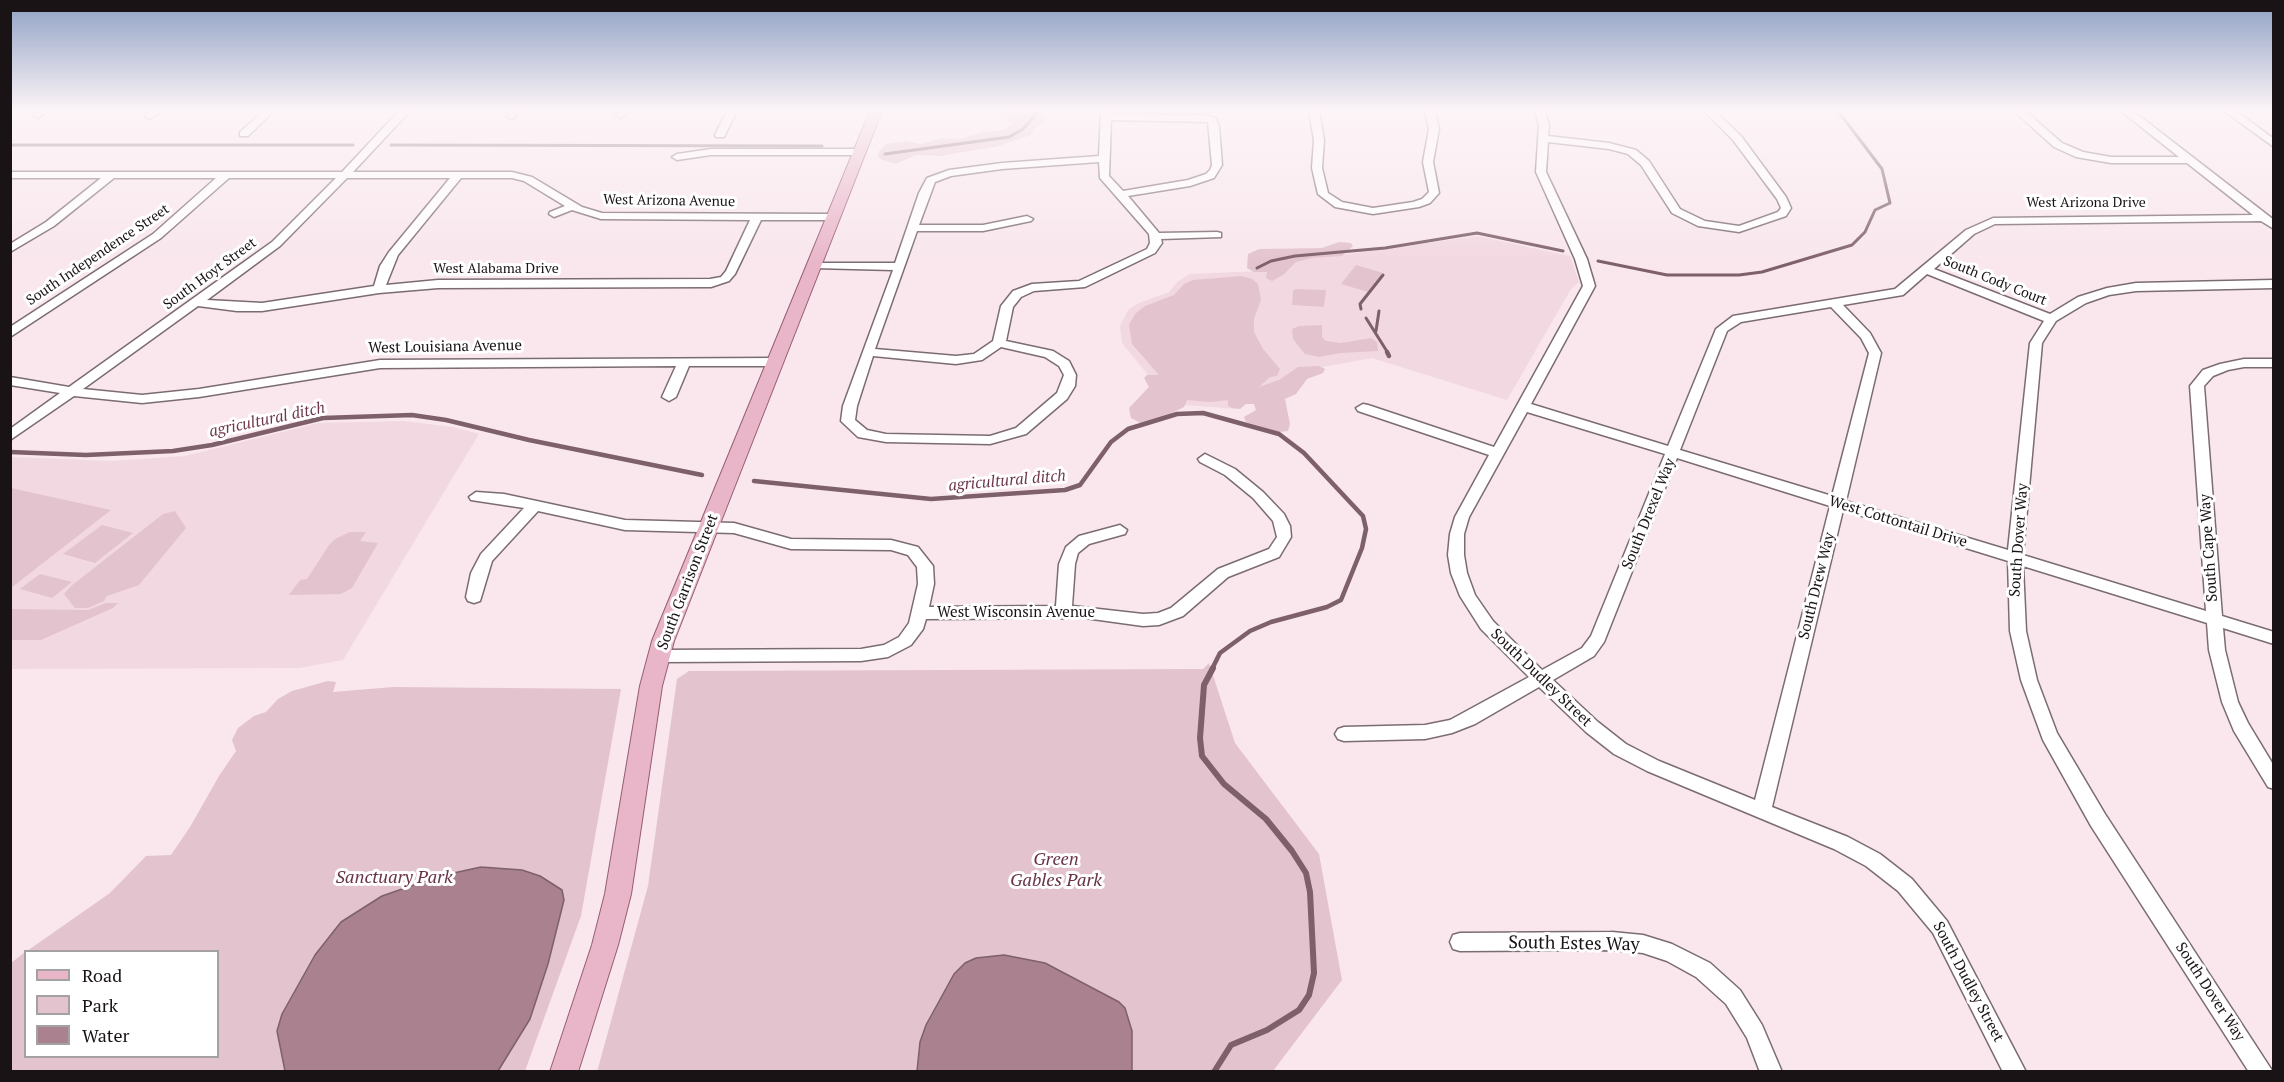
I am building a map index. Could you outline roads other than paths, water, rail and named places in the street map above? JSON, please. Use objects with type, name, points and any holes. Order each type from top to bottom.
[{"type":"main road","name":"South Garrison Street","points":[[564,1071],[605,945],[618,894],[648,706],[659,656],[708,527],[855,161]]},
{"type":"street","name":"South Hoyt Street","points":[[10,436],[282,239],[357,161]]},
{"type":"street","points":[[999,343],[1056,357],[1066,367],[1070,379],[1065,393],[1033,423],[1015,434],[990,440],[880,438],[863,434],[848,421],[849,411],[868,352],[902,262],[927,186],[939,176],[1010,165],[1064,161]]},
{"type":"street","points":[[868,352],[965,360],[985,354],[999,343],[1007,306],[1013,296],[1032,288],[1071,286],[1088,281],[1148,253],[1156,245],[1156,236],[1105,178],[1103,161]]},
{"type":"street","points":[[1119,195],[1154,187],[1190,183],[1210,176],[1216,170],[1217,161]]},
{"type":"street","points":[[1317,161],[1323,194],[1339,205],[1373,211],[1415,205],[1432,196],[1435,189],[1429,161]]},
{"type":"street","name":"South Dudley Street","points":[[1542,161],[1541,172],[1581,259],[1589,284],[1462,517],[1456,534],[1457,563],[1468,596],[1487,625],[1541,679],[1592,728],[1627,753],[1852,849],[1889,872],[1911,891],[1930,913],[1946,938],[2015,1071]]},
{"type":"street","points":[[1643,161],[1681,216],[1716,228],[1733,229],[1752,226],[1782,214],[1785,206],[1754,161]]},
{"type":"street","points":[[2190,161],[2274,226]]},
{"type":"street","name":"West Arizona Avenue","points":[[10,175],[524,177],[573,206],[589,213],[610,217],[833,217]]},
{"type":"street","points":[[10,249],[50,224],[111,175]]},
{"type":"street","name":"South Independence Street","points":[[10,333],[143,246],[173,223],[226,175]]},
{"type":"street","points":[[379,289],[386,266],[393,254],[458,175]]},
{"type":"street","points":[[554,214],[573,206]]},
{"type":"street","points":[[1018,209],[1035,229]]},
{"type":"street","name":"West Alabama Drive","points":[[198,302],[231,307],[262,307],[379,289],[460,284],[711,283],[725,279],[731,272],[757,217]]},
{"type":"street","name":"West Arizona Drive","points":[[1927,270],[1975,228],[2002,220],[2263,218]]},
{"type":"street","points":[[913,228],[983,228],[1027,219]]},
{"type":"street","points":[[1156,236],[1217,235]]},
{"type":"street","points":[[816,261],[902,262]]},
{"type":"street","name":"South Drexel Way","points":[[1344,734],[1416,733],[1452,726],[1586,655],[1599,638],[1722,330],[1737,320],[1899,292],[1927,270]]},
{"type":"street","name":"South Cody Court","points":[[1927,270],[2051,319]]},
{"type":"street","name":"South Dover Way","points":[[2262,1071],[2098,820],[2049,735],[2029,680],[2018,631],[2015,558],[2036,343],[2051,319],[2082,300],[2107,292],[2136,287],[2274,284]]},
{"type":"street","name":"South Drew Way","points":[[1761,810],[1875,352],[1866,336],[1835,304]]},
{"type":"street","points":[[669,397],[684,362]]},
{"type":"street","name":"West Louisiana Avenue","points":[[10,381],[121,398],[166,397],[380,364],[775,362]]},
{"type":"street","name":"South Cape Way","points":[[2274,363],[2244,363],[2225,367],[2208,373],[2197,386],[2217,650],[2230,702],[2254,752],[2274,782]]},
{"type":"street","name":"West Cottontail Drive","points":[[1523,406],[2274,638]]},
{"type":"street","points":[[1362,408],[1496,452]]},
{"type":"street","name":"West Wisconsin Avenue","points":[[659,656],[873,654],[893,649],[905,641],[915,629],[921,613],[1095,613],[1135,620],[1169,616],[1189,604],[1223,573],[1268,556],[1279,548],[1284,531],[1274,512],[1239,479],[1205,459]]},
{"type":"street","points":[[476,497],[535,505],[614,524],[741,529],[791,544],[882,544],[907,548],[921,559],[926,569],[921,613]]},
{"type":"street","points":[[474,597],[479,573],[486,558],[535,505]]},
{"type":"street","points":[[1064,612],[1067,564],[1071,550],[1084,540],[1120,530]]},
{"type":"street","name":"South Estes Way","points":[[1460,942],[1612,941],[1643,944],[1672,953],[1703,970],[1733,997],[1755,1032],[1772,1071]]},
{"type":"water","points":[[481,867],[522,870],[540,876],[562,890],[564,900],[548,964],[530,1019],[498,1071],[285,1071],[277,1031],[282,1014],[315,955],[341,922],[382,896],[440,876]]},
{"type":"water","points":[[1004,955],[1045,963],[1119,1002],[1125,1008],[1132,1031],[1132,1071],[917,1071],[920,1042],[926,1025],[954,974],[965,963],[976,958]]},
{"type":"waterway","points":[[1598,261],[1667,275],[1739,275],[1762,272],[1852,245],[1865,232],[1875,210],[1890,203],[1882,169],[1876,161]]},
{"type":"waterway","points":[[1257,268],[1271,261],[1295,256],[1385,248],[1477,233],[1563,251]]},
{"type":"waterway","points":[[1361,309],[1360,304],[1383,275]]},
{"type":"waterway","points":[[1376,331],[1379,311]]},
{"type":"waterway","points":[[1366,318],[1388,353]]},
{"type":"waterway","points":[[1387,352],[1389,356]]},
{"type":"waterway","name":"agricultural ditch","points":[[754,481],[931,499],[1065,490],[1080,485],[1111,442],[1128,429],[1177,414],[1203,413],[1279,434],[1304,453],[1363,516],[1366,529],[1362,548],[1341,600],[1327,607],[1271,622],[1250,631],[1220,653],[1212,669]]},
{"type":"waterway","name":"agricultural ditch","points":[[10,452],[86,455],[173,451],[212,445],[323,418],[412,415],[446,420],[529,440],[702,475]]},
{"type":"waterway","name":"agricultural ditch","points":[[1213,668],[1204,685],[1200,738],[1202,756],[1224,784],[1266,819],[1292,851],[1306,873],[1310,892],[1314,973],[1309,995],[1299,1010],[1267,1030],[1231,1045],[1214,1072]]},
{"type":"park label","name":"Green Gables Park","points":[[1056,870]]},
{"type":"park label","name":"Sanctuary Park","points":[[394,878]]}]
